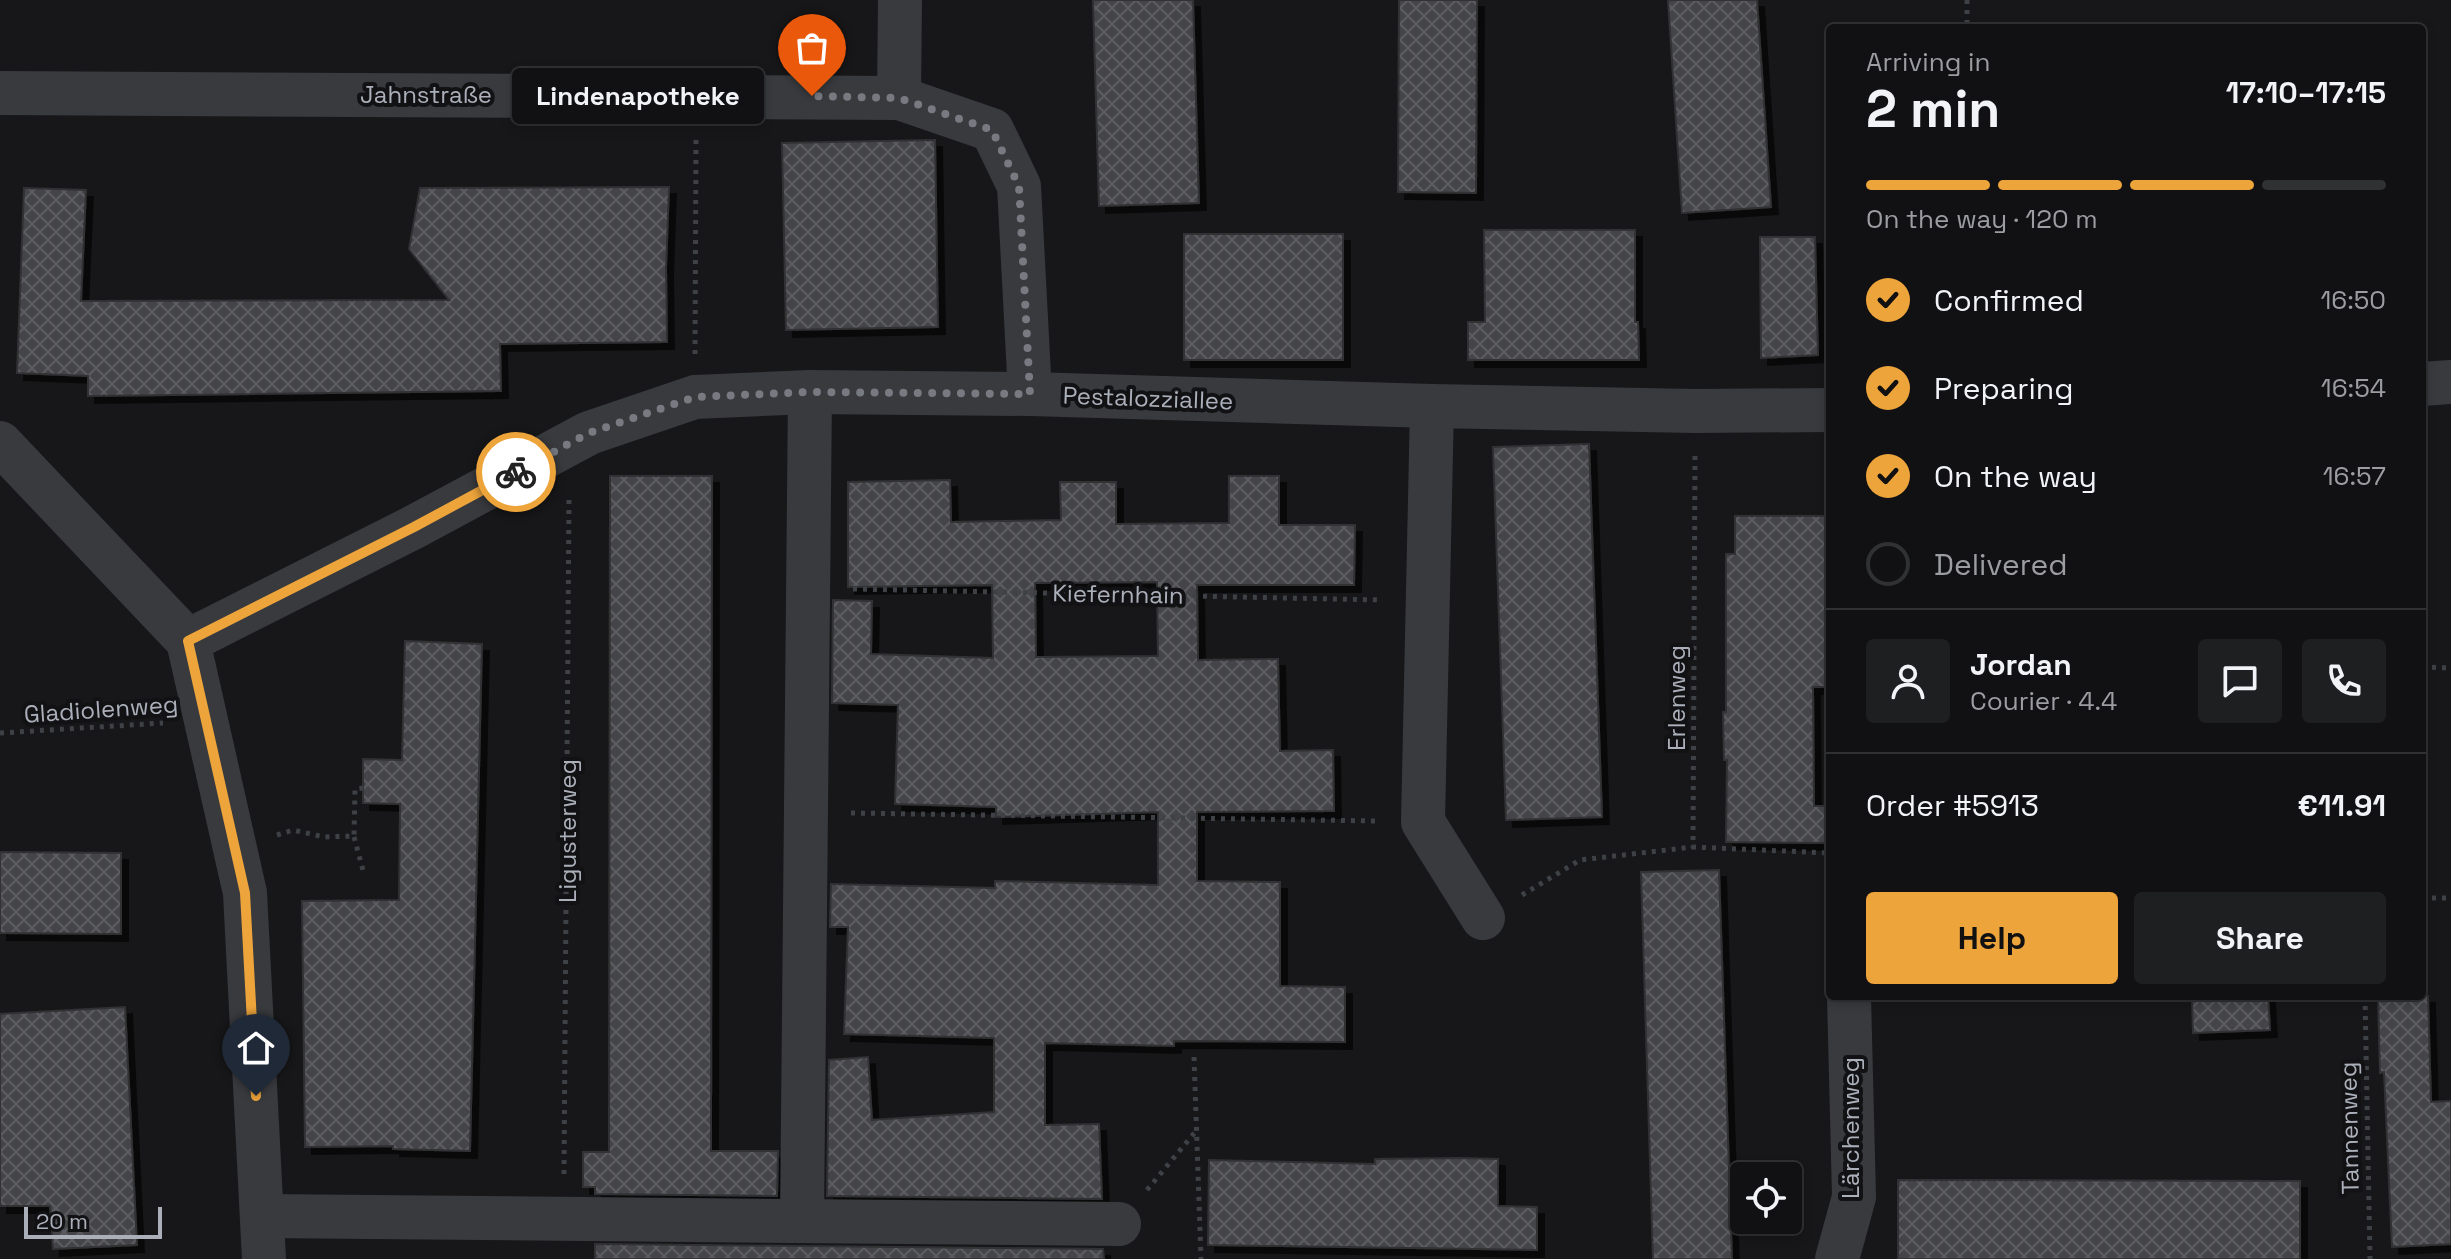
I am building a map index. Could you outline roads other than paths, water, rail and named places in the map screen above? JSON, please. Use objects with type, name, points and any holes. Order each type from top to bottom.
[{"type":"street","points":[[899,98],[900,0]]},
{"type":"street","name":"Jahnstraße","points":[[0,93],[899,98],[992,130],[1019,186],[1030,394]]},
{"type":"street","points":[[2426,384],[2451,382]]},
{"type":"street","points":[[802,1221],[810,392]]},
{"type":"street","name":"Pestalozziallee","points":[[188,641],[414,527],[589,433],[695,397],[810,392],[1030,394],[1432,406],[1826,410]]},
{"type":"street","points":[[1432,406],[1423,822],[1483,918]]},
{"type":"street","points":[[0,443],[188,641],[245,893],[264,1259]]},
{"type":"street","name":"Lärchenweg","points":[[1837,1259],[1854,1197],[1849,1000]]},
{"type":"street","points":[[262,1216],[1119,1224]]},
{"type":"place","name":"Lindenapotheke","points":[[812,96]]}]
